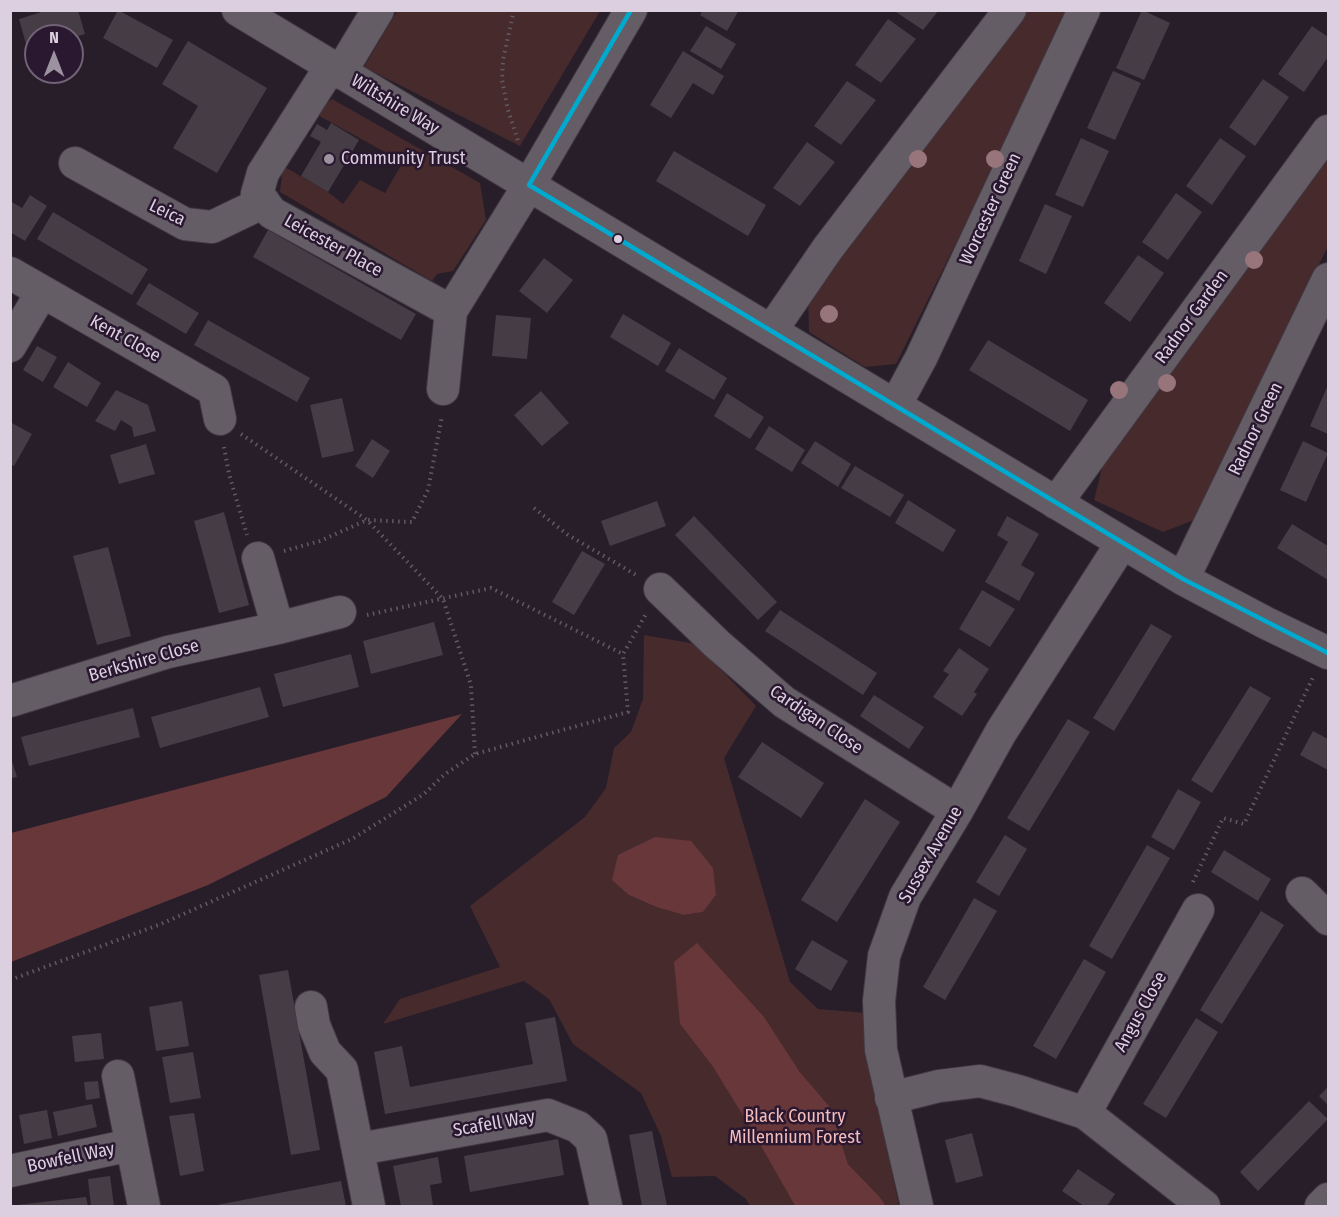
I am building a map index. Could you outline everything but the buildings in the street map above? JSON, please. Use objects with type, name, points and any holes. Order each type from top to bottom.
[{"type":"street","name":"Wiltshire Way","points":[[238,10],[1183,579],[1327,652]]},
{"type":"street","points":[[264,202],[257,194],[263,173],[378,10]]},
{"type":"street","points":[[443,389],[452,310],[529,185],[631,10]]},
{"type":"street","points":[[771,331],[828,248],[1010,10]]},
{"type":"street","name":"Worcester Green","points":[[895,406],[935,328],[1084,10]]},
{"type":"street","name":"Radnor Garden","points":[[1056,503],[1329,130]]},
{"type":"street","name":"Leica","points":[[75,163],[185,224],[212,227],[264,202]]},
{"type":"street","name":"Leicester Place","points":[[264,202],[272,213],[452,310]]},
{"type":"street","name":"Kent Close","points":[[10,273],[214,390],[220,419]]},
{"type":"street","name":"Radnor Green","points":[[1183,579],[1329,279]]},
{"type":"street","points":[[10,346],[42,292]]},
{"type":"street","name":"Sussex Avenue","points":[[916,1206],[882,1050],[879,1002],[884,956],[905,897],[1001,732],[1122,543]]},
{"type":"street","points":[[258,558],[278,628]]},
{"type":"street","name":"Cardigan Close","points":[[660,589],[717,644],[784,702],[957,811]]},
{"type":"street","name":"Berkshire Close","points":[[10,701],[168,652],[340,612]]},
{"type":"street","points":[[1302,893],[1329,919]]},
{"type":"street","name":"Angus Close","points":[[1085,1113],[1198,910]]},
{"type":"street","points":[[311,1006],[314,1025],[325,1052],[342,1070],[369,1206]]},
{"type":"street","points":[[118,1076],[144,1206]]},
{"type":"street","points":[[891,1098],[939,1086],[980,1082],[1018,1091],[1085,1113],[1204,1206]]},
{"type":"street","name":"Scafell Way","points":[[359,1149],[548,1115],[578,1126],[591,1139],[606,1206]]},
{"type":"street","name":"Bowfell Way","points":[[10,1171],[131,1146]]},
{"type":"street","points":[[1321,1206],[1329,1199]]},
{"type":"path","points":[[514,10],[503,60],[502,80],[508,110],[520,146]]},
{"type":"path","points":[[258,558],[320,541],[367,520],[412,522],[428,490],[441,426],[443,389]]},
{"type":"path","points":[[220,419],[367,520],[443,599],[471,685],[475,754]]},
{"type":"path","points":[[229,474],[244,528]]},
{"type":"path","points":[[10,980],[161,924],[352,839],[424,794],[445,774],[475,754],[628,712],[623,654],[660,589],[568,535],[534,508]]},
{"type":"path","points":[[340,612],[350,619],[491,588],[623,654]]},
{"type":"path","points":[[1198,910],[1185,898],[1223,818],[1244,824],[1327,652]]},
{"type":"shaded area","points":[[397,11],[600,11],[520,146],[364,67]]},
{"type":"shaded area","points":[[1021,11],[1071,11],[896,364],[865,367],[809,332],[808,293]]},
{"type":"shaded area","points":[[332,99],[480,183],[486,220],[453,271],[437,274],[432,281],[280,192],[283,166],[328,192],[343,204],[360,180],[385,193],[403,162],[314,113]]},
{"type":"shaded area","points":[[1328,154],[1328,246],[1194,520],[1163,532],[1094,500],[1104,460]]},
{"type":"shaded area","points":[[644,635],[696,644],[756,706],[724,758],[790,982],[818,1009],[867,1013],[868,1059],[899,1206],[886,1206],[848,1164],[830,1107],[799,1071],[680,1024],[713,1067],[795,1206],[750,1206],[746,1199],[715,1176],[672,1177],[661,1136],[641,1093],[573,1044],[549,999],[524,981],[383,1024],[400,999],[500,967],[470,906],[585,817],[606,788],[614,748],[631,732],[643,699]],"holes":[[[629,895],[716,895],[703,912],[684,915],[656,907]]]},
{"type":"green space","points":[[462,714],[386,797],[208,885],[11,962],[11,833]]},
{"type":"green space","points":[[655,837],[691,841],[713,868],[716,895],[703,912],[684,915],[656,907],[629,895],[612,880],[618,855]]},
{"type":"green space","name":"Black Country Millennium Forest","points":[[697,943],[764,1017],[799,1071],[830,1107],[848,1164],[886,1206],[795,1206],[713,1067],[680,1024],[674,962]]},
{"type":"transit line","points":[[631,10],[529,185],[1183,579],[1328,653]]},
{"type":"place","name":"Community Trust","points":[[329,159]]}]
